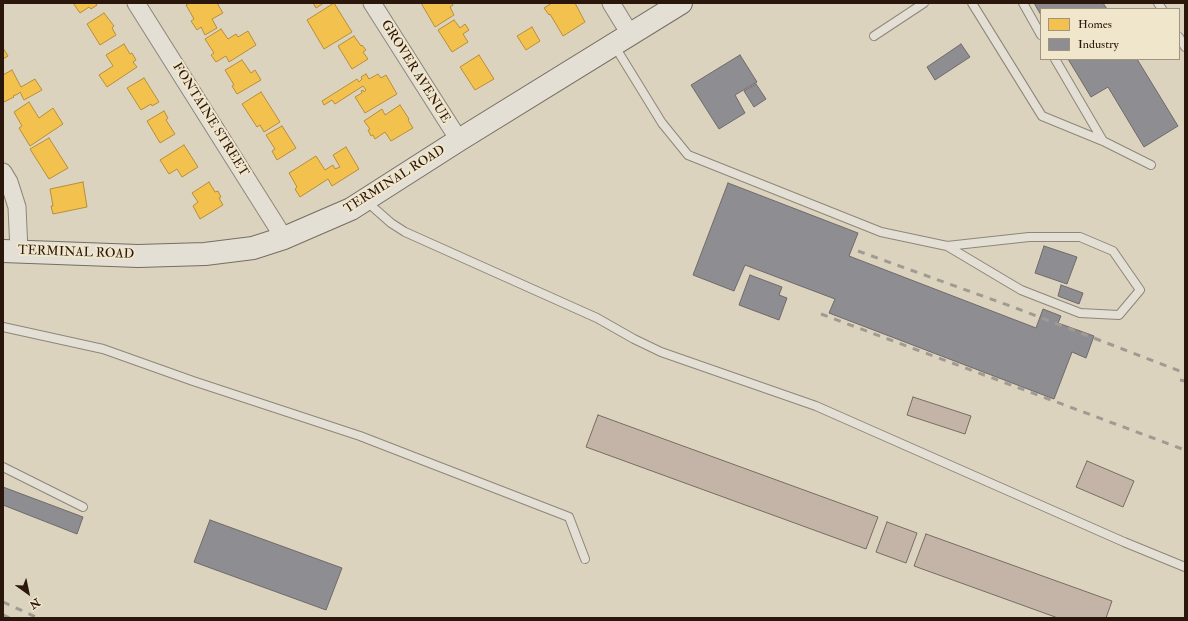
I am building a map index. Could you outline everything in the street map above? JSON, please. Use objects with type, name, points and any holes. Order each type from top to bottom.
[{"type":"main road","name":"TERMINAL ROAD","points":[[11,251],[138,256],[205,254],[253,248],[284,238],[352,209],[459,140],[681,3]]},
{"type":"street","name":"FONTAINE STREET","points":[[136,3],[284,238]]},
{"type":"street","name":"GROVER AVENUE","points":[[372,3],[459,140]]},
{"type":"street","points":[[611,3],[622,39]]},
{"type":"street","points":[[3,172],[9,182],[17,207],[11,251]]},
{"type":"lane","points":[[874,36],[924,3]]},
{"type":"lane","points":[[972,3],[1042,116],[1102,141],[1151,165]]},
{"type":"lane","points":[[1023,3],[1040,33]]},
{"type":"lane","points":[[622,39],[662,123],[688,155],[881,232],[946,246],[1021,290],[1080,313],[1119,315],[1140,290],[1113,251],[1080,237],[1029,237],[946,246]]},
{"type":"lane","points":[[1056,60],[1102,141]]},
{"type":"lane","points":[[365,200],[391,223],[405,232],[597,318],[661,352],[816,406],[1124,542],[1185,567]]},
{"type":"lane","points":[[3,327],[103,349],[193,381],[360,436],[570,517],[585,559]]},
{"type":"lane","points":[[3,467],[83,507]]},
{"type":"building: Homes","points":[[73,3],[96,3],[97,5],[91,9],[89,7],[80,13]]},
{"type":"building: Homes","points":[[189,3],[217,3],[223,13],[212,19],[217,28],[205,35],[201,27],[197,30],[191,21],[194,19],[186,5]]},
{"type":"building: Homes","points":[[313,3],[324,3],[316,8]]},
{"type":"building: Homes","points":[[334,3],[352,32],[324,49],[307,20]]},
{"type":"building: Homes","points":[[421,3],[452,3],[453,5],[450,7],[454,15],[435,27]]},
{"type":"building: Homes","points":[[552,3],[575,3],[585,22],[563,36],[550,14],[549,15],[544,8]]},
{"type":"building: Homes","points":[[104,13],[114,26],[112,28],[116,35],[100,45],[87,24]]},
{"type":"building: Homes","points":[[454,20],[460,28],[465,24],[469,30],[463,34],[468,42],[452,52],[438,30]]},
{"type":"building: Homes","points":[[532,27],[540,41],[526,50],[517,36]]},
{"type":"building: Homes","points":[[221,29],[228,39],[236,34],[238,37],[248,31],[256,45],[229,62],[226,56],[216,62],[211,55],[214,53],[205,39]]},
{"type":"building: Homes","points":[[354,36],[366,50],[363,52],[368,59],[352,69],[338,46]]},
{"type":"building: Homes","points":[[124,44],[136,60],[133,62],[137,67],[107,87],[99,75],[113,66],[106,55]]},
{"type":"building: Homes","points":[[3,48],[8,56],[3,59]]},
{"type":"building: Homes","points":[[479,55],[494,79],[475,90],[460,67]]},
{"type":"building: Homes","points":[[242,60],[251,73],[255,70],[261,80],[237,94],[232,86],[234,85],[225,70]]},
{"type":"building: Homes","points":[[12,70],[21,87],[35,79],[42,90],[24,100],[20,92],[4,102],[3,75]]},
{"type":"building: Homes","points":[[366,74],[369,79],[378,74],[381,78],[386,75],[397,94],[365,113],[355,97],[362,93],[361,91],[363,90],[364,92],[366,90],[363,86],[335,104],[332,100],[324,105],[322,101],[357,79],[359,82],[362,79],[361,77]]},
{"type":"building: Homes","points":[[144,78],[159,102],[152,106],[151,104],[141,110],[127,88]]},
{"type":"building: Homes","points":[[261,92],[280,122],[264,132],[260,125],[257,127],[242,104]]},
{"type":"building: Homes","points":[[29,102],[39,118],[53,108],[63,124],[30,146],[19,128],[22,126],[14,112]]},
{"type":"building: Homes","points":[[400,105],[413,128],[391,141],[385,132],[375,139],[373,135],[371,136],[368,130],[370,129],[364,121],[382,109],[385,115]]},
{"type":"building: Homes","points":[[164,111],[168,118],[166,120],[175,134],[160,143],[147,121]]},
{"type":"building: Homes","points":[[282,126],[296,148],[277,160],[272,151],[275,149],[266,135]]},
{"type":"building: Homes","points":[[49,138],[68,168],[49,179],[30,149]]},
{"type":"building: Homes","points":[[184,145],[198,167],[182,177],[177,169],[169,174],[160,160]]},
{"type":"building: Homes","points":[[346,147],[359,169],[332,186],[328,179],[300,197],[295,189],[297,187],[289,173],[316,156],[325,170],[333,165],[335,169],[340,167],[333,155]]},
{"type":"building: Homes","points":[[83,182],[87,207],[53,214],[50,189]]},
{"type":"building: Homes","points":[[209,182],[215,192],[218,191],[221,197],[219,198],[223,205],[200,219],[193,206],[198,202],[192,193]]},
{"type":"building: Industry","points":[[1034,3],[1103,3],[1106,8],[1040,8],[1040,13]]},
{"type":"building: Industry","points":[[961,44],[970,57],[935,80],[927,67]]},
{"type":"building: Industry","points":[[740,55],[757,82],[735,95],[745,113],[719,129],[691,85]]},
{"type":"building: Industry","points":[[1069,60],[1138,60],[1178,126],[1144,147],[1108,87],[1091,97]]},
{"type":"building: Industry","points":[[756,84],[766,99],[754,107],[744,91]]},
{"type":"building: Industry","points":[[728,183],[858,233],[849,256],[1036,328],[1043,309],[1061,316],[1058,323],[1094,336],[1086,358],[1072,352],[1054,399],[829,313],[835,299],[745,265],[734,291],[693,275]]},
{"type":"building: Industry","points":[[1044,246],[1077,257],[1067,284],[1035,273]]},
{"type":"building: Industry","points":[[750,275],[782,287],[779,295],[787,298],[779,320],[739,305]]},
{"type":"building: Industry","points":[[1061,285],[1083,293],[1079,304],[1058,296]]},
{"type":"building: Industry","points":[[3,487],[83,517],[77,534],[3,505]]},
{"type":"building: Industry","points":[[210,520],[342,568],[326,610],[194,562]]},
{"type":"building: Other","points":[[913,397],[971,416],[965,434],[907,415]]},
{"type":"building: Other","points":[[598,415],[878,517],[866,549],[586,447]]},
{"type":"building: Other","points":[[1087,461],[1134,481],[1123,507],[1076,487]]},
{"type":"building: Other","points":[[887,522],[917,533],[906,563],[876,552]]},
{"type":"building: Other","points":[[926,534],[1112,601],[1106,618],[1058,618],[914,566]]},
{"type":"railway","points":[[858,251],[1013,307],[1185,373]]},
{"type":"railway","points":[[821,314],[1185,450]]},
{"type":"railway","points":[[1180,380],[1185,381]]},
{"type":"railway","points":[[3,602],[38,618]]},
{"type":"railway","points":[[3,615],[10,618]]}]
